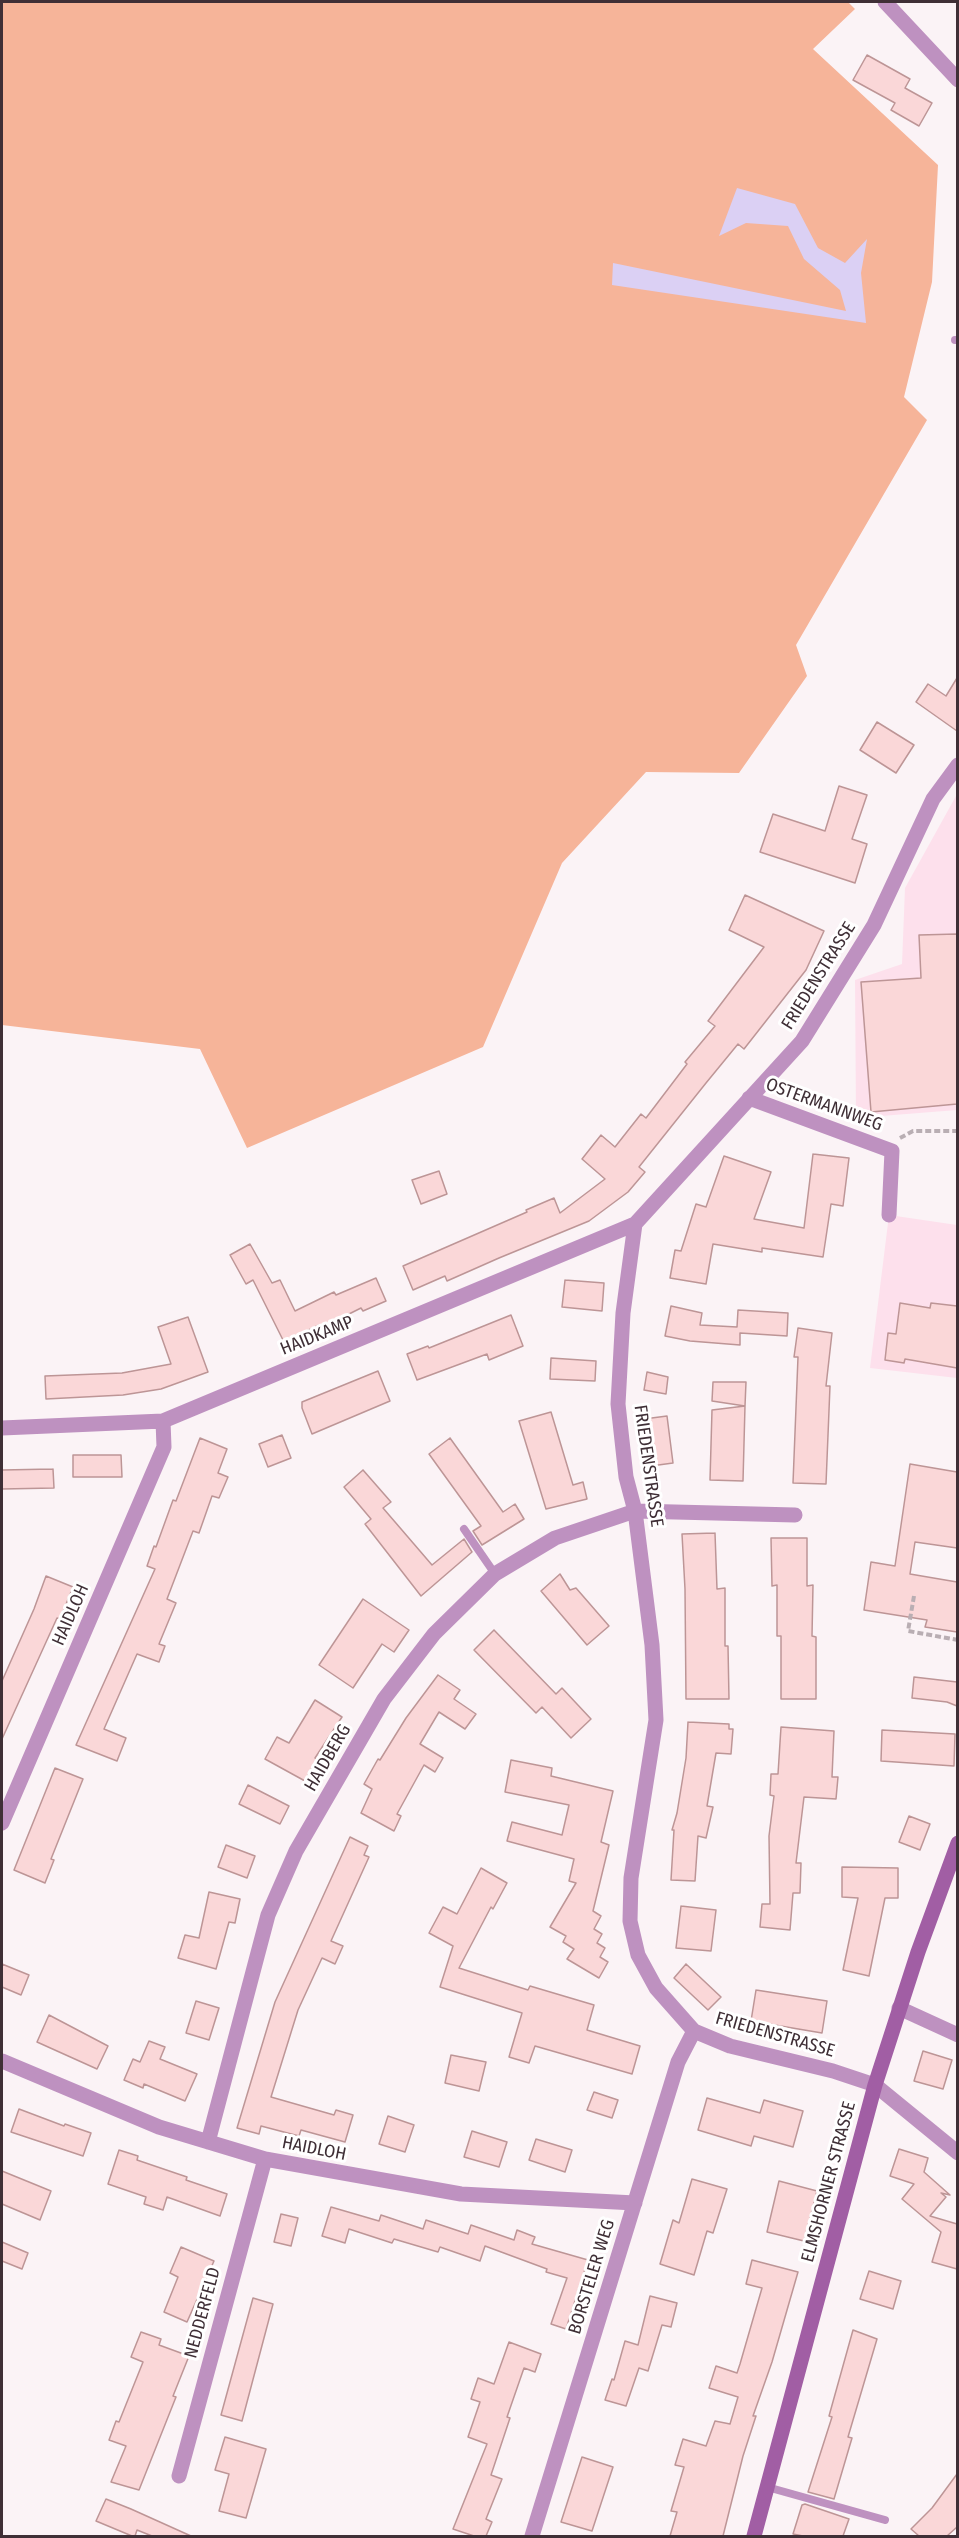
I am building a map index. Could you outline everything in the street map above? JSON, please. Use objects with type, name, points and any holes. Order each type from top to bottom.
[{"type":"main road","name":"ELMSHORNER STRASSE","points":[[754,2536],[875,2085],[899,2008],[957,1843]]},
{"type":"street","points":[[885,2],[957,80]]},
{"type":"street","name":"FRIEDENSTRASSE","points":[[875,2085],[833,2071],[730,2046],[694,2031],[656,1988],[638,1955],[630,1921],[631,1878],[656,1720],[652,1645],[635,1511],[626,1477],[618,1404],[623,1314],[635,1224],[802,1041],[874,925],[933,799],[957,765]]},
{"type":"street","name":"OSTERMANNWEG","points":[[749,1098],[892,1151],[889,1215]]},
{"type":"street","name":"HAIDKAMP","points":[[2,1428],[163,1421],[635,1224]]},
{"type":"street","name":"HAIDLOH","points":[[2,1822],[164,1447],[163,1421]]},
{"type":"street","points":[[635,1511],[795,1515]]},
{"type":"street","name":"HAIDBERG","points":[[208,2142],[268,1915],[296,1851],[384,1699],[434,1634],[495,1574],[555,1538],[635,1511]]},
{"type":"street","points":[[899,2008],[957,2035]]},
{"type":"street","name":"BORSTELER WEG","points":[[532,2536],[678,2062],[694,2031]]},
{"type":"street","name":"HAIDLOH","points":[[2,2062],[159,2127],[265,2159],[461,2194],[635,2203]]},
{"type":"street","points":[[875,2085],[957,2153]]},
{"type":"street","name":"NEDDERFELD","points":[[179,2476],[265,2159]]},
{"type":"lane","points":[[464,1529],[495,1574]]},
{"type":"lane","points":[[767,2487],[885,2520]]},
{"type":"path","points":[[892,1151],[898,1139],[913,1131],[957,1131]]},
{"type":"path","points":[[914,1596],[908,1631],[957,1640]]},
{"type":"shaded area","points":[[2,2],[848,2],[855,9],[813,49],[938,165],[932,282],[904,397],[927,420],[796,645],[807,676],[739,773],[646,772],[562,863],[483,1047],[247,1148],[200,1049],[2,1025]]},
{"type":"shaded area","points":[[737,188],[795,204],[818,248],[845,263],[867,239],[861,273],[866,323],[612,285],[613,263],[846,311],[840,290],[804,259],[788,226],[746,223],[719,236]]},
{"type":"shaded area","points":[[956,796],[957,1110],[856,1118],[855,980],[902,964],[905,888]]},
{"type":"shaded area","points":[[889,1215],[957,1225],[957,1378],[870,1368]]},
{"type":"building","points":[[867,55],[910,79],[905,88],[932,103],[919,126],[891,110],[895,103],[853,80]]},
{"type":"building","points":[[957,678],[957,731],[916,702],[928,684],[946,696]]},
{"type":"building","points":[[877,722],[914,745],[896,773],[860,750]]},
{"type":"building","points":[[839,786],[867,795],[852,839],[867,844],[855,883],[760,852],[773,814],[825,831]]},
{"type":"building","points":[[745,895],[824,931],[806,970],[744,1049],[738,1044],[639,1167],[645,1172],[628,1192],[589,1221],[447,1281],[445,1276],[413,1290],[403,1266],[554,1198],[560,1213],[605,1179],[582,1159],[601,1135],[615,1147],[641,1114],[646,1118],[687,1064],[685,1062],[715,1026],[708,1021],[764,947],[729,930]]},
{"type":"building","points":[[957,934],[957,1104],[871,1112],[861,982],[921,978],[919,935]]},
{"type":"building","points":[[813,1154],[849,1158],[843,1206],[831,1204],[823,1257],[762,1248],[762,1252],[713,1244],[706,1284],[670,1278],[675,1250],[681,1251],[696,1204],[706,1207],[724,1156],[771,1172],[754,1219],[804,1228]]},
{"type":"building","points":[[439,1171],[447,1194],[421,1204],[412,1180]]},
{"type":"building","points":[[250,1244],[272,1283],[280,1280],[295,1311],[334,1292],[336,1295],[376,1278],[386,1301],[363,1311],[361,1308],[321,1328],[319,1325],[284,1342],[253,1280],[246,1284],[230,1255]]},
{"type":"building","points":[[565,1280],[604,1283],[602,1311],[562,1307]]},
{"type":"building","points":[[900,1303],[930,1308],[931,1303],[957,1306],[957,1368],[905,1359],[904,1363],[885,1360],[888,1333],[896,1334]]},
{"type":"building","points":[[671,1306],[702,1313],[700,1325],[737,1327],[738,1310],[788,1313],[787,1336],[740,1333],[740,1345],[690,1341],[665,1336]]},
{"type":"building","points":[[511,1315],[523,1346],[489,1360],[487,1354],[417,1380],[407,1354],[428,1346],[429,1348]]},
{"type":"building","points":[[188,1317],[208,1372],[161,1389],[123,1395],[46,1399],[45,1376],[122,1373],[171,1364],[158,1327]]},
{"type":"building","points":[[798,1328],[832,1333],[826,1386],[830,1386],[826,1484],[793,1483],[798,1357],[794,1357]]},
{"type":"building","points":[[551,1358],[596,1361],[595,1381],[550,1379]]},
{"type":"building","points":[[378,1371],[390,1401],[312,1434],[302,1402]]},
{"type":"building","points":[[647,1372],[668,1377],[666,1394],[644,1390]]},
{"type":"building","points":[[713,1382],[746,1382],[745,1406],[712,1401]]},
{"type":"building","points":[[745,1406],[743,1481],[710,1480],[712,1410]]},
{"type":"building","points":[[551,1412],[573,1485],[583,1482],[587,1499],[546,1509],[519,1421]]},
{"type":"building","points":[[667,1416],[673,1463],[651,1466],[644,1419]]},
{"type":"building","points":[[282,1435],[291,1458],[268,1467],[259,1444]]},
{"type":"building","points":[[200,1438],[227,1449],[218,1473],[228,1477],[219,1498],[212,1496],[199,1533],[193,1531],[167,1599],[176,1603],[159,1644],[165,1646],[159,1662],[137,1654],[104,1729],[126,1738],[117,1761],[76,1745],[155,1569],[147,1566],[173,1500],[176,1501]]},
{"type":"building","points":[[450,1438],[503,1512],[515,1504],[524,1519],[482,1545],[473,1531],[481,1526],[429,1454]]},
{"type":"building","points":[[73,1455],[121,1455],[122,1477],[73,1477]]},
{"type":"building","points":[[910,1464],[957,1472],[957,1548],[915,1542],[910,1574],[957,1582],[957,1632],[925,1627],[927,1620],[864,1610],[871,1562],[895,1566]]},
{"type":"building","points":[[53,1469],[54,1488],[2,1489],[2,1470]]},
{"type":"building","points":[[363,1470],[391,1502],[383,1508],[432,1565],[464,1539],[472,1552],[421,1596],[365,1524],[371,1519],[344,1487]]},
{"type":"building","points":[[715,1533],[717,1589],[725,1588],[725,1646],[728,1646],[729,1699],[686,1699],[682,1534]]},
{"type":"building","points":[[771,1538],[807,1538],[807,1586],[813,1585],[812,1636],[816,1637],[816,1699],[781,1699],[781,1636],[777,1636],[777,1585],[772,1586]]},
{"type":"building","points":[[560,1574],[570,1590],[576,1588],[609,1626],[587,1645],[541,1591]]},
{"type":"building","points":[[46,1576],[73,1587],[2,1739],[2,1681]]},
{"type":"building","points":[[363,1599],[409,1630],[394,1652],[382,1644],[353,1688],[319,1665]]},
{"type":"building","points":[[494,1630],[556,1694],[562,1688],[591,1719],[571,1738],[542,1707],[536,1713],[474,1650]]},
{"type":"building","points":[[438,1675],[460,1690],[454,1699],[476,1714],[465,1729],[439,1712],[420,1744],[443,1758],[435,1772],[424,1765],[397,1814],[401,1816],[394,1831],[361,1813],[372,1789],[364,1784],[378,1759],[380,1760],[406,1718]]},
{"type":"building","points":[[914,1677],[957,1682],[957,1706],[947,1702],[912,1698]]},
{"type":"building","points":[[315,1700],[342,1717],[315,1758],[317,1759],[305,1781],[265,1759],[277,1737],[289,1743]]},
{"type":"building","points":[[688,1722],[729,1724],[729,1729],[733,1729],[731,1754],[716,1753],[707,1806],[713,1807],[706,1838],[698,1836],[695,1881],[671,1880],[674,1830],[672,1830],[686,1758]]},
{"type":"building","points":[[781,1727],[834,1731],[832,1777],[838,1777],[836,1799],[804,1797],[796,1863],[801,1863],[800,1893],[793,1893],[790,1930],[760,1927],[762,1904],[770,1904],[769,1836],[774,1796],[770,1795],[771,1774],[778,1774]]},
{"type":"building","points":[[882,1730],[955,1734],[954,1766],[881,1761]]},
{"type":"building","points":[[511,1760],[552,1768],[551,1776],[613,1791],[601,1842],[609,1845],[593,1911],[601,1916],[594,1929],[602,1934],[597,1943],[605,1948],[600,1957],[608,1962],[599,1978],[567,1959],[574,1949],[563,1942],[566,1936],[550,1927],[576,1883],[569,1881],[574,1859],[507,1841],[512,1822],[562,1835],[569,1805],[505,1792]]},
{"type":"building","points":[[55,1768],[83,1779],[51,1859],[54,1860],[45,1883],[14,1870]]},
{"type":"building","points":[[248,1785],[289,1806],[280,1824],[239,1804]]},
{"type":"building","points":[[909,1816],[930,1824],[920,1850],[899,1842]]},
{"type":"building","points":[[350,1837],[368,1846],[364,1855],[369,1857],[331,1941],[343,1946],[335,1964],[322,1958],[298,2010],[271,2097],[334,2115],[336,2110],[353,2115],[345,2142],[301,2130],[299,2136],[261,2126],[259,2134],[237,2128],[275,2002]]},
{"type":"building","points":[[226,1845],[255,1856],[247,1878],[218,1867]]},
{"type":"building","points":[[842,1867],[898,1868],[898,1898],[885,1898],[869,1976],[843,1970],[858,1898],[842,1897]]},
{"type":"building","points":[[481,1868],[507,1883],[493,1909],[491,1907],[459,1968],[528,1990],[530,1986],[594,2005],[587,2030],[640,2046],[632,2074],[535,2046],[529,2063],[509,2057],[522,2013],[440,1987],[453,1946],[429,1933],[443,1907],[457,1914]]},
{"type":"building","points":[[209,1892],[240,1899],[235,1923],[229,1922],[216,1969],[178,1958],[185,1935],[199,1938]]},
{"type":"building","points":[[681,1906],[716,1910],[711,1951],[676,1948]]},
{"type":"building","points":[[2,1964],[29,1975],[21,1995],[2,1987]]},
{"type":"building","points":[[686,1964],[721,1997],[708,2010],[674,1978]]},
{"type":"building","points":[[756,1990],[827,2001],[822,2033],[751,2021]]},
{"type":"building","points":[[196,2001],[219,2008],[209,2040],[186,2033]]},
{"type":"building","points":[[49,2015],[108,2046],[97,2069],[37,2042]]},
{"type":"building","points":[[149,2041],[165,2047],[160,2059],[197,2074],[185,2101],[144,2084],[143,2088],[124,2080],[133,2059],[140,2062]]},
{"type":"building","points":[[923,2051],[952,2060],[943,2089],[914,2081]]},
{"type":"building","points":[[451,2055],[486,2062],[479,2091],[445,2083]]},
{"type":"building","points":[[594,2092],[618,2100],[612,2118],[587,2110]]},
{"type":"building","points":[[707,2098],[760,2113],[764,2100],[803,2111],[793,2147],[754,2136],[751,2146],[698,2130]]},
{"type":"building","points":[[19,2109],[64,2126],[65,2124],[91,2133],[83,2156],[11,2132]]},
{"type":"building","points":[[388,2116],[414,2125],[405,2152],[379,2144]]},
{"type":"building","points":[[472,2131],[507,2142],[499,2167],[464,2157]]},
{"type":"building","points":[[536,2139],[572,2150],[565,2172],[529,2160]]},
{"type":"building","points":[[899,2149],[928,2158],[924,2172],[950,2195],[941,2193],[946,2197],[930,2216],[957,2224],[957,2269],[932,2262],[941,2232],[902,2199],[914,2184],[890,2176]]},
{"type":"building","points":[[119,2150],[138,2156],[137,2160],[187,2177],[186,2180],[227,2194],[220,2216],[167,2197],[163,2210],[144,2204],[146,2197],[108,2184]]},
{"type":"building","points":[[2,2171],[51,2191],[40,2220],[2,2204]]},
{"type":"building","points":[[692,2179],[727,2189],[713,2233],[707,2231],[694,2275],[660,2264],[673,2220],[679,2223]]},
{"type":"building","points":[[779,2181],[817,2191],[804,2241],[767,2232]]},
{"type":"building","points":[[331,2207],[379,2221],[381,2215],[423,2229],[426,2220],[468,2234],[471,2225],[514,2240],[517,2230],[535,2237],[532,2244],[588,2260],[566,2329],[551,2324],[567,2278],[546,2272],[547,2269],[485,2246],[480,2261],[440,2247],[438,2252],[394,2239],[392,2243],[349,2229],[345,2243],[322,2236]]},
{"type":"building","points":[[281,2214],[298,2218],[291,2246],[274,2242]]},
{"type":"building","points":[[2,2242],[28,2253],[22,2269],[2,2261]]},
{"type":"building","points":[[181,2247],[214,2261],[187,2322],[164,2312],[178,2277],[170,2273]]},
{"type":"building","points":[[752,2260],[798,2272],[772,2362],[753,2416],[756,2416],[743,2456],[723,2536],[670,2536],[677,2512],[671,2511],[684,2467],[675,2465],[683,2439],[706,2446],[715,2421],[730,2424],[738,2397],[709,2388],[716,2366],[737,2373],[762,2288],[746,2284]]},
{"type":"building","points":[[869,2271],[901,2281],[893,2309],[860,2299]]},
{"type":"building","points":[[650,2296],[677,2303],[671,2327],[662,2325],[648,2371],[639,2368],[626,2406],[605,2400],[612,2379],[614,2380],[625,2341],[638,2345]]},
{"type":"building","points":[[253,2298],[273,2304],[242,2421],[221,2415]]},
{"type":"building","points":[[853,2330],[877,2339],[848,2437],[852,2438],[834,2499],[808,2492],[832,2417],[829,2416]]},
{"type":"building","points":[[141,2332],[161,2339],[159,2345],[189,2356],[173,2396],[176,2397],[139,2490],[111,2482],[126,2446],[109,2440],[116,2421],[119,2422],[143,2362],[131,2357]]},
{"type":"building","points":[[509,2342],[541,2354],[535,2372],[524,2368],[507,2417],[510,2418],[491,2475],[502,2479],[486,2519],[492,2522],[486,2536],[474,2536],[453,2529],[487,2444],[468,2437],[480,2402],[471,2399],[478,2378],[494,2384]]},
{"type":"building","points":[[225,2437],[266,2449],[246,2518],[219,2511],[229,2474],[215,2470]]},
{"type":"building","points":[[582,2457],[613,2467],[592,2531],[561,2522]]},
{"type":"building","points":[[957,2474],[957,2527],[947,2536],[919,2536],[911,2529],[932,2508]]},
{"type":"building","points":[[106,2499],[191,2536],[152,2536],[137,2530],[135,2536],[132,2536],[96,2521]]},
{"type":"building","points":[[805,2504],[849,2519],[843,2536],[793,2534],[802,2505]]}]
